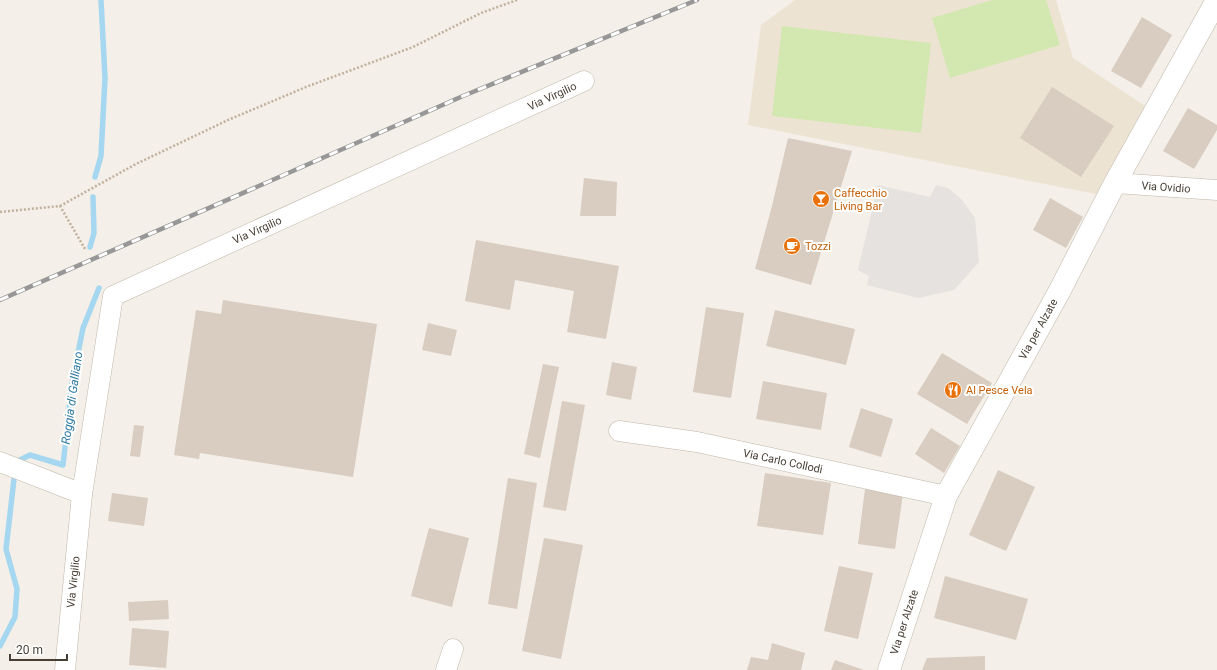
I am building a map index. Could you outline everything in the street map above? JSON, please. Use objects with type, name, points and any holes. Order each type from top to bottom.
[{"type":"street","name":"Via per Alzate","points":[[889,670],[946,496],[1059,292],[1115,183],[1217,0]]},
{"type":"street","name":"Via Virgilio","points":[[65,670],[82,494],[113,296],[584,81]]},
{"type":"street","name":"Via Ovidio","points":[[1115,183],[1217,190]]},
{"type":"street","name":"Via Carlo Collodi","points":[[619,431],[697,442],[946,496]]},
{"type":"street","points":[[0,462],[82,494]]},
{"type":"street","points":[[446,670],[452,650]]},
{"type":"path","points":[[0,212],[60,206],[136,164],[228,120],[306,87],[413,47],[481,13],[517,0]]},
{"type":"path","points":[[60,206],[85,248]]},
{"type":"shaded area","points":[[795,0],[1056,0],[1073,58],[1145,106],[1096,194],[748,125],[761,25]]},
{"type":"shaded area","points":[[878,185],[930,197],[936,185],[948,188],[962,200],[975,218],[979,262],[954,290],[918,298],[867,285],[869,276],[858,270]]},
{"type":"green space","points":[[992,0],[1046,0],[1060,45],[950,78],[932,18]]},
{"type":"green space","points":[[782,26],[931,43],[921,133],[772,116]]},
{"type":"building","points":[[1142,17],[1172,35],[1141,88],[1111,71]]},
{"type":"building","points":[[1052,87],[1114,126],[1081,177],[1020,138]]},
{"type":"building","points":[[1188,108],[1217,125],[1217,130],[1194,169],[1163,151]]},
{"type":"building","points":[[788,138],[852,151],[811,285],[755,269]]},
{"type":"building","points":[[584,178],[617,182],[616,216],[580,216]]},
{"type":"building","points":[[1050,198],[1083,217],[1066,248],[1033,230]]},
{"type":"building","points":[[476,240],[619,266],[606,339],[567,332],[574,291],[515,280],[510,310],[465,301]]},
{"type":"building","points":[[223,300],[377,324],[353,477],[200,453],[199,459],[174,455],[196,310],[221,314]]},
{"type":"building","points":[[706,307],[744,313],[731,398],[693,392]]},
{"type":"building","points":[[775,310],[855,329],[846,365],[766,346]]},
{"type":"building","points":[[428,323],[457,330],[451,356],[422,350]]},
{"type":"building","points":[[942,353],[992,383],[967,424],[917,394]]},
{"type":"building","points":[[612,362],[637,367],[631,400],[606,395]]},
{"type":"building","points":[[543,364],[559,367],[540,458],[524,454]]},
{"type":"building","points":[[763,381],[827,393],[821,430],[756,419]]},
{"type":"building","points":[[562,401],[585,405],[566,511],[543,507]]},
{"type":"building","points":[[861,408],[893,419],[881,457],[849,447]]},
{"type":"building","points":[[134,425],[144,426],[140,457],[130,456]]},
{"type":"building","points":[[931,428],[960,446],[944,473],[915,454]]},
{"type":"building","points":[[998,470],[1035,487],[1006,551],[969,535]]},
{"type":"building","points":[[765,473],[831,483],[823,535],[757,526]]},
{"type":"building","points":[[508,478],[537,483],[517,609],[488,604]]},
{"type":"building","points":[[865,489],[903,494],[895,549],[858,544]]},
{"type":"building","points":[[112,493],[148,498],[144,526],[108,521]]},
{"type":"building","points":[[429,528],[469,538],[452,607],[411,596]]},
{"type":"building","points":[[544,538],[583,545],[561,659],[522,651]]},
{"type":"building","points":[[839,566],[873,573],[858,639],[824,631]]},
{"type":"building","points":[[945,576],[1028,599],[1016,640],[934,618]]},
{"type":"building","points":[[168,600],[169,619],[129,621],[128,602]]},
{"type":"building","points":[[132,628],[169,631],[166,668],[129,665]]},
{"type":"building","points":[[772,643],[805,653],[801,670],[747,670],[751,657],[768,660]]},
{"type":"building","points":[[985,656],[985,670],[922,670],[927,658]]},
{"type":"building","points":[[835,660],[864,670],[831,670]]},
{"type":"waterway","name":"Roggia di Galliano","points":[[95,177],[101,156],[105,78],[101,0]]},
{"type":"waterway","name":"Roggia di Galliano","points":[[90,247],[94,233],[93,197]]},
{"type":"waterway","name":"Roggia di Galliano","points":[[20,460],[30,455],[63,465],[72,383],[83,328],[99,288]]},
{"type":"waterway","name":"Roggia di Galliano","points":[[0,646],[15,617],[17,589],[6,549],[14,479]]},
{"type":"railway","points":[[0,300],[463,96],[697,0]]},
{"type":"place","name":"Caffecchio Living Bar","points":[[821,199]]},
{"type":"place","name":"Tozzi","points":[[792,246]]},
{"type":"place","name":"Al Pesce Vela","points":[[953,390]]}]
